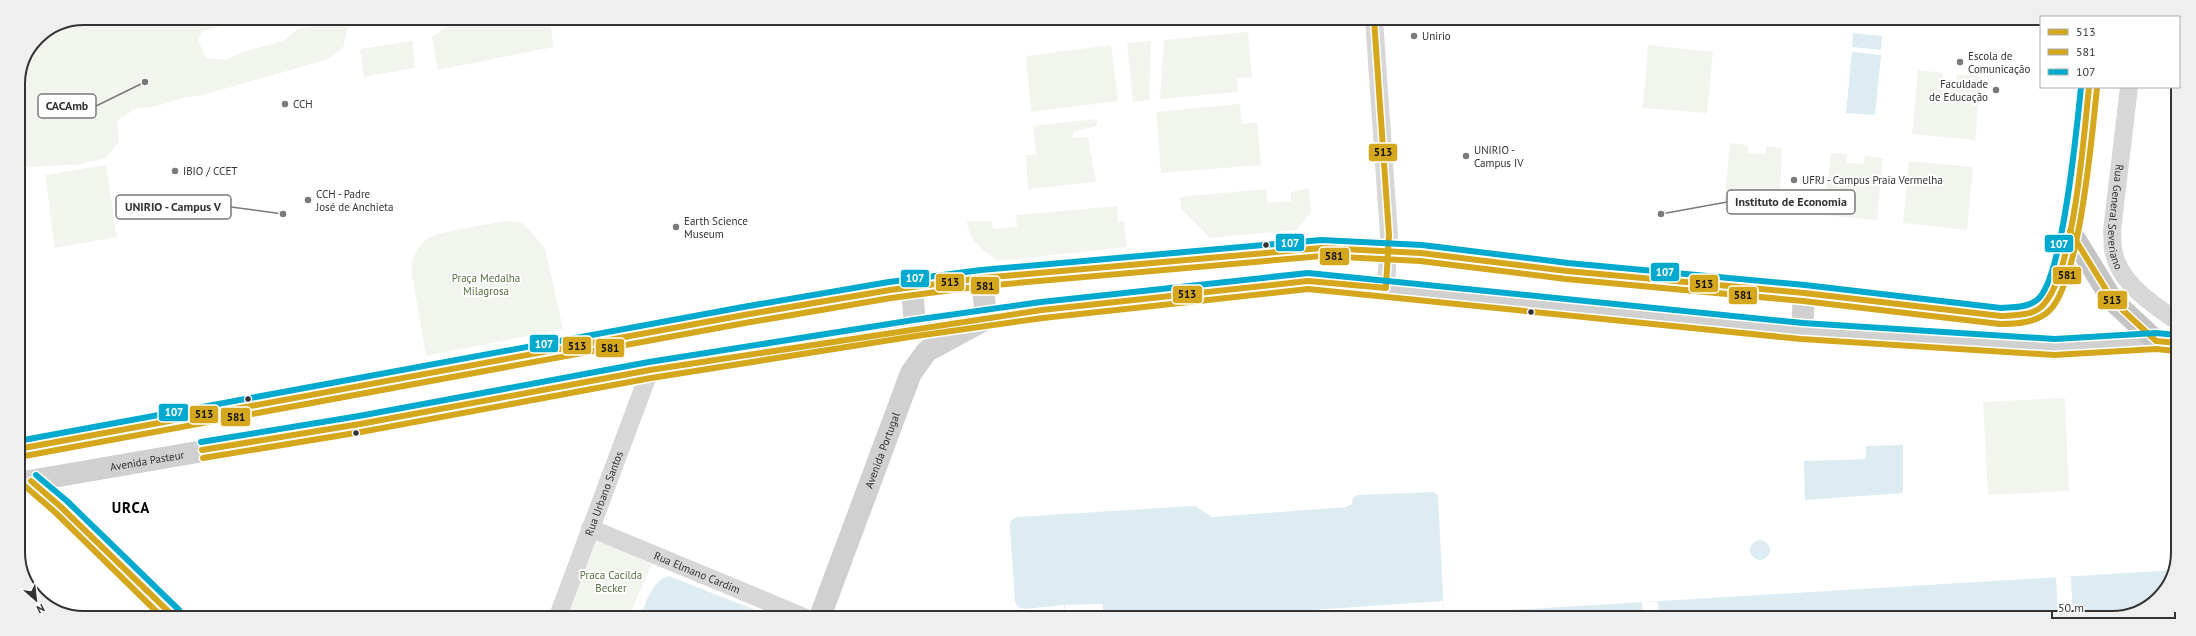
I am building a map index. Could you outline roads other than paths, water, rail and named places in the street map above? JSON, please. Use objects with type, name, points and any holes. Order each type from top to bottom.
[{"type":"highway","points":[[2089,88],[2070,231],[2113,301],[2156,341]]},
{"type":"highway","name":"Avenida Pasteur","points":[[2156,341],[2171,342]]},
{"type":"street","points":[[1374,25],[1389,251],[1386,288]]},
{"type":"street","name":"Rua General Severiano","points":[[2129,88],[2112,231],[2113,250],[2121,271],[2132,286],[2154,306],[2171,317]]},
{"type":"street","points":[[25,448],[737,316],[912,287],[982,278],[1201,257],[1322,248],[1389,251],[1566,271],[1804,293],[2001,316],[2019,315],[2034,311],[2046,304],[2060,272],[2070,231]]},
{"type":"street","points":[[982,278],[986,319]]},
{"type":"street","name":"Avenida Pasteur","points":[[25,482],[360,424],[650,370],[915,328],[1042,310],[1308,281],[1802,331],[2055,347],[2156,341]]},
{"type":"street","points":[[912,287],[915,328]]},
{"type":"street","points":[[1802,331],[1804,293]]},
{"type":"street","name":"Avenida Portugal","points":[[822,611],[911,373],[927,351],[986,319]]},
{"type":"street","name":"Rua Urbano Santos","points":[[560,611],[650,370]]},
{"type":"street","points":[[206,414],[214,448]]},
{"type":"street","points":[[25,483],[61,507],[168,611]]},
{"type":"street","name":"Rua Elmano Cardim","points":[[590,528],[790,611]]},
{"type":"place","name":"Unirio","points":[[1414,36]]},
{"type":"place","name":"Escola de Comunicação","points":[[1960,62]]},
{"type":"place","name":"CACAmb","points":[[145,82]]},
{"type":"place","name":"Faculdade de Educação","points":[[1996,90]]},
{"type":"place","name":"CCH","points":[[285,104]]},
{"type":"place","name":"UNIRIO - Campus IV","points":[[1466,156]]},
{"type":"place","name":"IBIO / CCET","points":[[175,171]]},
{"type":"place","name":"UFRJ - Campus Praia Vermelha","points":[[1794,180]]},
{"type":"place","name":"CCH - Padre José de Anchieta","points":[[308,200]]},
{"type":"place","name":"UNIRIO - Campus V","points":[[283,214]]},
{"type":"place","name":"Instituto de Economia","points":[[1661,214]]},
{"type":"place","name":"Earth Science Museum","points":[[676,227]]},
{"type":"district","name":"URCA","points":[[131,508]]},
{"type":"park label","name":"Praça Medalha Milagrosa","points":[[486,284]]},
{"type":"park label","name":"Praca Cacilda Becker","points":[[611,581]]}]
